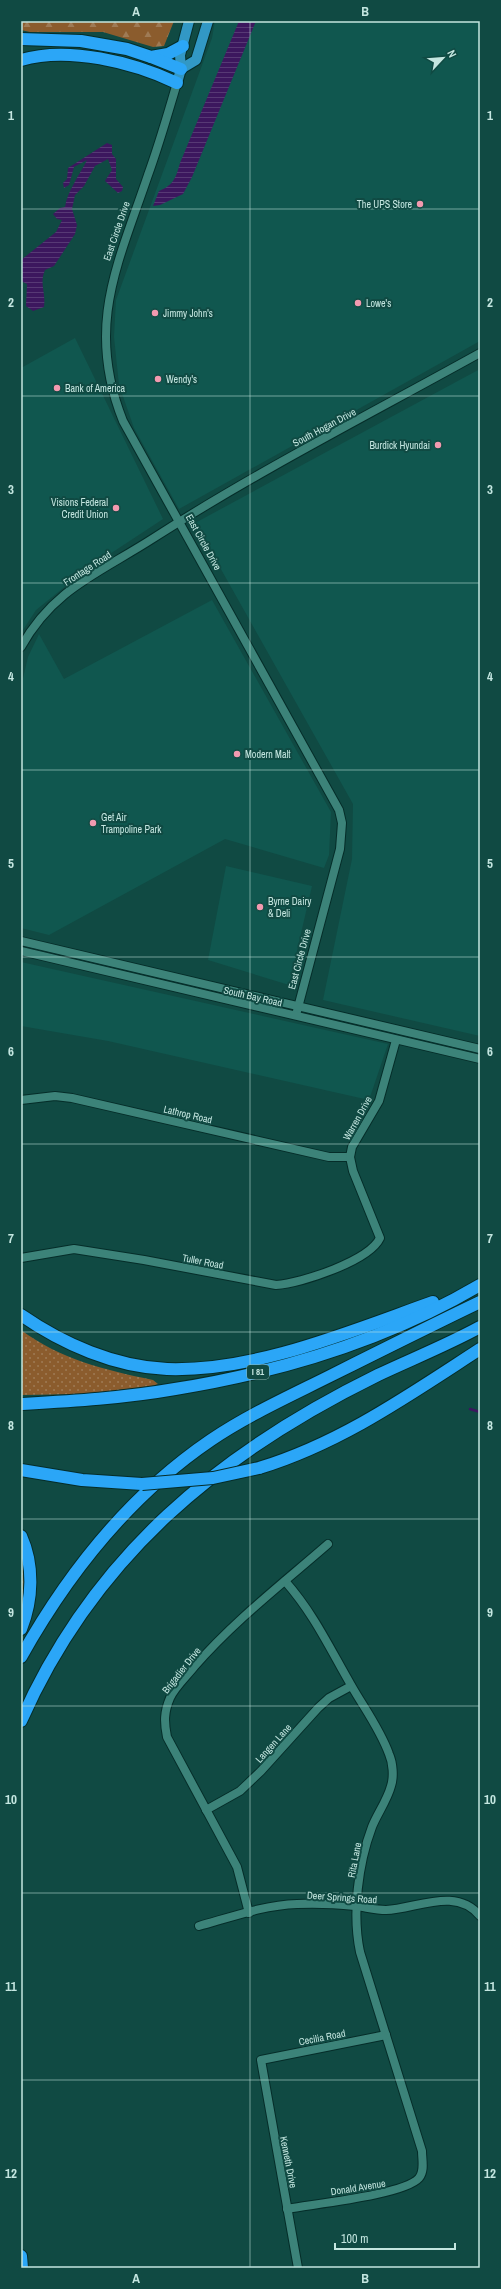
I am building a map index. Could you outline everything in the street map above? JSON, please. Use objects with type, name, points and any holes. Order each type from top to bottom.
[{"type":"highway","points":[[21,39],[81,41],[127,49],[181,69]]},
{"type":"highway","points":[[151,57],[168,54],[182,46]]},
{"type":"highway","points":[[21,60],[52,55],[92,57],[140,68],[177,83]]},
{"type":"highway","points":[[21,1315],[55,1336],[95,1353],[146,1367],[187,1369],[228,1364],[279,1353],[331,1338],[476,1287]]},
{"type":"highway","name":"I 81","points":[[21,1404],[146,1394],[259,1372],[368,1337],[422,1315],[476,1287]]},
{"type":"highway","points":[[21,1658],[57,1598],[107,1534],[140,1498],[190,1455],[211,1440],[263,1409],[480,1302]]},
{"type":"highway","points":[[21,1721],[52,1660],[84,1611],[134,1548],[182,1500],[244,1452],[295,1420],[378,1375],[480,1327]]},
{"type":"highway","points":[[21,1470],[82,1480],[142,1484],[199,1480],[259,1468],[298,1455],[338,1437],[480,1349]]},
{"type":"highway","points":[[21,1536],[28,1557],[30,1584],[27,1609],[21,1629]]},
{"type":"highway","points":[[21,2256],[22,2268]]},
{"type":"main road","name":"East Circle Drive","points":[[177,83],[181,69],[180,55],[190,21]]},
{"type":"main road","points":[[181,69],[196,60],[208,21]]},
{"type":"street","name":"East Circle Drive","points":[[177,83],[148,175],[112,280],[108,300],[106,326],[110,373],[118,409],[148,468],[339,810],[342,823],[340,850],[296,1015]]},
{"type":"street","name":"South Hogan Drive","points":[[178,522],[259,473],[480,353]]},
{"type":"street","name":"Frontage Road","points":[[21,647],[37,620],[70,590],[178,522]]},
{"type":"street","name":"South Bay Road","points":[[21,941],[480,1049]]},
{"type":"street","name":"South Bay Road","points":[[21,951],[480,1059]]},
{"type":"street","name":"Warren Drive","points":[[374,1248],[380,1238],[379,1233],[353,1171],[350,1157],[352,1147],[379,1100],[396,1040]]},
{"type":"street","name":"Lathrop Road","points":[[21,1100],[55,1096],[72,1098],[329,1157],[350,1157]]},
{"type":"street","name":"Tuller Road","points":[[21,1258],[74,1249],[144,1260],[276,1285],[292,1284],[317,1276],[374,1248]]},
{"type":"street","name":"Brigadier Drive","points":[[249,1913],[237,1867],[167,1737],[164,1720],[171,1697],[209,1650],[242,1617],[328,1544]]},
{"type":"street","name":"Rita Lane","points":[[285,1581],[309,1610],[351,1686],[376,1726],[390,1755],[393,1772],[391,1786],[369,1836],[363,1858],[356,1906],[356,1932],[360,1952],[422,2151],[423,2168]]},
{"type":"street","name":"Langen Lane","points":[[206,1810],[240,1791],[261,1771],[318,1708],[329,1698],[351,1686]]},
{"type":"street","name":"Deer Springs Road","points":[[199,1926],[249,1913],[296,1904],[356,1906],[382,1910],[400,1909],[446,1900],[469,1906],[480,1916]]},
{"type":"street","name":"Cecilia Road","points":[[261,2060],[386,2035]]},
{"type":"street","name":"Kenneth Drive","points":[[261,2060],[298,2268]]},
{"type":"street","name":"Donald Avenue","points":[[287,2209],[392,2191],[416,2180],[420,2177],[423,2168]]},
{"type":"shaded area","points":[[215,21],[480,21],[480,341],[179,509],[134,428],[119,385],[114,337],[116,300],[212,38]]},
{"type":"shaded area","points":[[239,21],[256,21],[192,177],[183,194],[160,205],[153,206],[159,191],[168,186],[176,176]]},
{"type":"shaded area","points":[[107,143],[112,145],[112,154],[116,159],[116,179],[123,187],[122,191],[118,193],[105,181],[112,170],[108,159],[95,166],[84,186],[75,195],[72,209],[77,225],[75,234],[54,266],[45,270],[43,275],[44,307],[33,311],[26,306],[27,284],[21,281],[21,260],[56,232],[62,220],[57,219],[53,214],[60,208],[65,207],[71,189],[87,160],[74,167],[69,185],[64,188],[63,183],[67,179],[68,168]]},
{"type":"shaded area","points":[[75,338],[163,519],[84,571],[36,610],[21,633],[21,368]]},
{"type":"shaded area","points":[[480,369],[480,1036],[323,1000],[352,859],[353,804],[195,523]]},
{"type":"shaded area","points":[[212,600],[331,812],[329,855],[324,868],[225,839],[49,935],[21,928],[21,687],[28,657],[39,634],[64,679]]},
{"type":"shaded area","points":[[226,866],[312,886],[289,985],[208,960]]},
{"type":"shaded area","points":[[21,962],[388,1044],[369,1100],[108,1041],[21,1026]]},
{"type":"green space","points":[[21,21],[174,21],[164,46],[153,47],[103,32],[30,32],[21,30]]},
{"type":"green space","points":[[21,1330],[51,1349],[67,1356],[100,1367],[153,1380],[158,1384],[85,1394],[21,1395]]},
{"type":"green space","points":[[21,1554],[24,1582],[21,1614]]},
{"type":"waterway","points":[[470,1409],[480,1412]]},
{"type":"waterway","points":[[21,1892],[21,1906]]},
{"type":"place","name":"The UPS Store","points":[[420,204]]},
{"type":"place","name":"Lowe's","points":[[358,303]]},
{"type":"place","name":"Jimmy John's","points":[[155,313]]},
{"type":"place","name":"Wendy's","points":[[158,379]]},
{"type":"place","name":"Bank of America","points":[[57,388]]},
{"type":"place","name":"Burdick Hyundai","points":[[438,445]]},
{"type":"place","name":"Visions Federal Credit Union","points":[[116,508]]},
{"type":"place","name":"Modern Malt","points":[[237,754]]},
{"type":"place","name":"Get Air Trampoline Park","points":[[93,823]]},
{"type":"place","name":"Byrne Dairy & Deli","points":[[260,907]]}]
